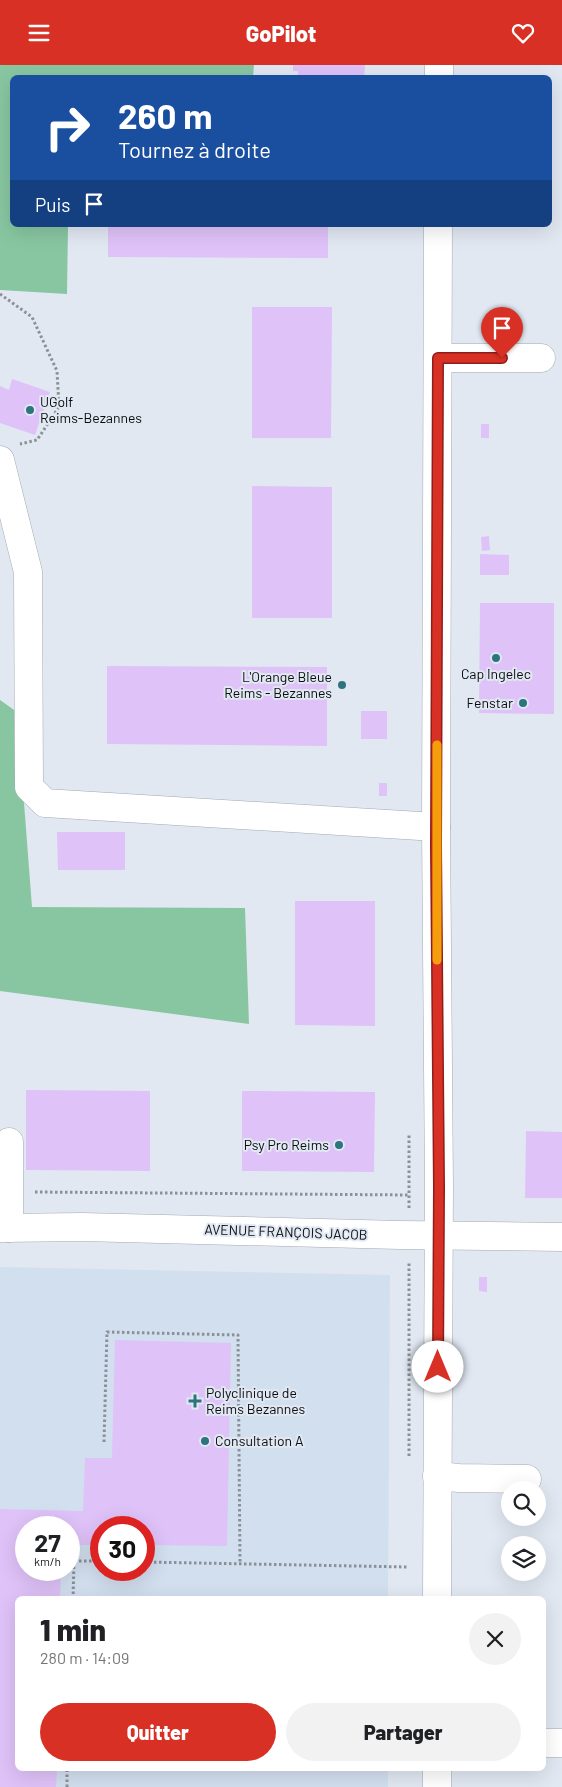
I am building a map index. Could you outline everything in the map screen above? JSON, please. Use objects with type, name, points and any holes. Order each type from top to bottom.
[{"type":"street","points":[[437,1596],[439,1187],[436,827],[438,227]]},
{"type":"street","points":[[438,358],[541,358]]},
{"type":"street","points":[[9,452],[28,572],[29,787],[45,803],[436,827]]},
{"type":"street","name":"AVENUE FRANÇOIS JACOB","points":[[9,1142],[9,1192],[5,1228],[82,1227],[438,1236],[562,1237]]},
{"type":"street","points":[[437,1476],[527,1479]]},
{"type":"street","points":[[546,1743],[562,1743]]},
{"type":"street","points":[[436,1771],[437,1787]]},
{"type":"path","points":[[0,294],[32,317],[57,371],[59,407],[37,440],[9,452]]},
{"type":"path","points":[[9,1192],[409,1195]]},
{"type":"path","points":[[104,1441],[107,1332],[238,1335],[240,1564]]},
{"type":"path","points":[[155,1562],[408,1567]]},
{"type":"path","points":[[72,1596],[73,1581]]},
{"type":"path","points":[[67,1771],[67,1787]]},
{"type":"shaded area","name":"Polyclinique de Reims Bezannes","points":[[0,1267],[390,1275],[388,1596],[15,1596],[15,1771],[388,1771],[388,1787],[0,1787]]},
{"type":"green space","points":[[0,65],[254,65],[253,75],[10,75],[10,227],[68,227],[67,294],[0,290]]},
{"type":"green space","points":[[0,700],[17,712],[32,907],[245,908],[249,1024],[0,991]]},
{"type":"building","points":[[293,65],[365,65],[364,75],[298,75],[298,71],[293,71]]},
{"type":"building","points":[[108,227],[328,227],[328,258],[108,257]]},
{"type":"building","points":[[252,307],[332,307],[331,438],[252,438]]},
{"type":"building","points":[[12,379],[50,392],[35,435],[0,423],[0,386],[9,390]]},
{"type":"building","points":[[481,424],[489,424],[489,438],[481,438]]},
{"type":"building","points":[[252,486],[332,487],[332,618],[252,618]]},
{"type":"building","points":[[489,536],[490,550],[482,551],[481,537]]},
{"type":"building","points":[[480,554],[509,555],[509,575],[480,575]]},
{"type":"building","points":[[480,603],[554,603],[554,714],[479,713]]},
{"type":"building","points":[[107,666],[327,667],[327,746],[107,744]]},
{"type":"building","points":[[361,711],[387,711],[387,739],[361,739]]},
{"type":"building","points":[[379,783],[387,783],[387,796],[379,796]]},
{"type":"building","points":[[57,832],[125,832],[125,870],[58,870]]},
{"type":"building","points":[[295,901],[375,901],[375,1026],[295,1025]]},
{"type":"building","points":[[26,1090],[150,1091],[150,1171],[26,1170]]},
{"type":"building","points":[[242,1091],[375,1092],[374,1172],[242,1171]]},
{"type":"building","points":[[526,1131],[562,1132],[562,1198],[525,1198]]},
{"type":"building","points":[[479,1277],[487,1277],[487,1292],[479,1291]]},
{"type":"building","points":[[115,1340],[231,1343],[227,1546],[155,1545],[155,1516],[90,1516],[90,1545],[80,1545],[80,1516],[15,1516],[15,1581],[61,1581],[60,1596],[15,1596],[15,1771],[57,1771],[56,1787],[0,1787],[0,1509],[83,1511],[85,1458],[112,1458]]},
{"type":"slow traffic","points":[[437,745],[437,960]]},
{"type":"place","name":"UGolf Reims-Bezannes","points":[[30,410]]},
{"type":"place","name":"Cap Ingelec","points":[[496,658]]},
{"type":"place","name":"L'Orange Bleue Reims - Bezannes","points":[[342,685]]},
{"type":"place","name":"Fenstar","points":[[523,703]]},
{"type":"place","name":"Psy Pro Reims","points":[[339,1145]]},
{"type":"place","name":"Polyclinique de Reims Bezannes","points":[[195,1401]]},
{"type":"place","name":"Consultation A","points":[[205,1441]]},
{"type":"route","points":[[438,1367],[439,1187],[436,846],[438,358],[502,358]]}]
